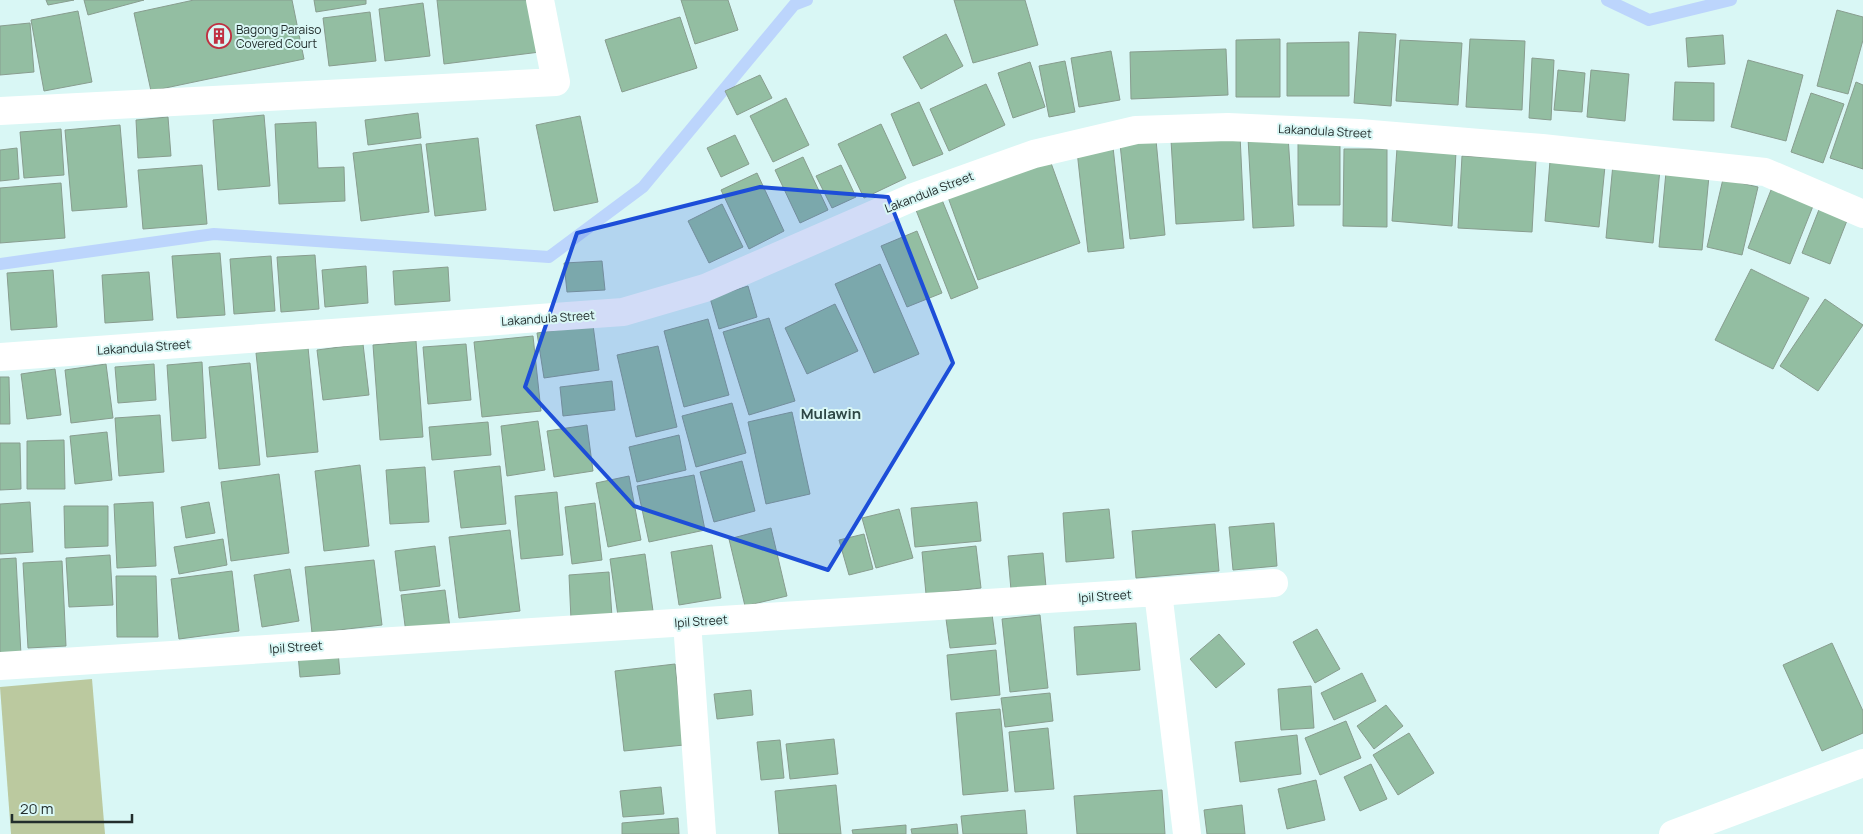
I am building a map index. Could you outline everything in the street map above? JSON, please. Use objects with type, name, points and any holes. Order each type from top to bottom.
[{"type":"street","points":[[0,111],[556,82],[540,0]]},
{"type":"street","name":"Lakandula Street","points":[[0,357],[623,312],[705,288],[911,198],[1026,157],[1136,130],[1228,127],[1359,133],[1542,148],[1765,172],[1863,214]]},
{"type":"street","name":"Ipil Street","points":[[0,666],[1274,583]]},
{"type":"street","points":[[1158,592],[1187,834]]},
{"type":"street","points":[[687,622],[702,834]]},
{"type":"street","points":[[1673,834],[1863,763]]},
{"type":"highlighted area","points":[[760,187],[888,197],[953,363],[828,570],[634,506],[525,387],[577,233]]},
{"type":"green space","points":[[92,679],[105,834],[11,834],[0,687]]},
{"type":"building","points":[[46,0],[74,0],[48,5]]},
{"type":"building","points":[[84,0],[144,0],[88,15]]},
{"type":"building","name":"Bagong Paraiso Covered Court","points":[[194,0],[292,0],[304,59],[151,91],[134,13]]},
{"type":"building","points":[[314,0],[366,0],[366,4],[316,12]]},
{"type":"building","points":[[437,0],[534,0],[540,52],[444,64]]},
{"type":"building","points":[[681,0],[728,0],[738,30],[695,44]]},
{"type":"building","points":[[954,0],[1025,0],[1038,45],[973,63]]},
{"type":"building","points":[[423,3],[430,56],[385,61],[379,9]]},
{"type":"building","points":[[1837,10],[1863,17],[1863,40],[1848,94],[1817,86]]},
{"type":"building","points":[[78,11],[92,82],[44,91],[31,20]]},
{"type":"building","points":[[370,12],[376,61],[329,66],[323,18]]},
{"type":"building","points":[[680,17],[697,68],[622,92],[605,40]]},
{"type":"building","points":[[30,23],[34,72],[0,75],[0,26]]},
{"type":"building","points":[[1359,32],[1396,34],[1391,106],[1354,103]]},
{"type":"building","points":[[946,34],[963,66],[921,89],[903,57]]},
{"type":"building","points":[[1723,35],[1725,64],[1688,67],[1686,38]]},
{"type":"building","points":[[1280,39],[1280,97],[1236,97],[1236,40]]},
{"type":"building","points":[[1470,39],[1525,41],[1522,110],[1466,107]]},
{"type":"building","points":[[1400,40],[1462,43],[1458,105],[1396,101]]},
{"type":"building","points":[[1349,42],[1349,96],[1287,96],[1287,43]]},
{"type":"building","points":[[1226,49],[1228,95],[1131,99],[1130,52]]},
{"type":"building","points":[[1111,51],[1120,100],[1079,107],[1071,58]]},
{"type":"building","points":[[1532,58],[1554,60],[1551,120],[1529,118]]},
{"type":"building","points":[[1748,60],[1803,75],[1786,141],[1731,127]]},
{"type":"building","points":[[1065,61],[1075,112],[1049,117],[1039,66]]},
{"type":"building","points":[[1030,62],[1045,107],[1013,118],[998,73]]},
{"type":"building","points":[[1558,70],[1585,73],[1582,112],[1554,110]]},
{"type":"building","points":[[1591,70],[1629,74],[1625,121],[1587,117]]},
{"type":"building","points":[[760,75],[772,98],[737,115],[725,91]]},
{"type":"building","points":[[1675,82],[1714,83],[1714,121],[1673,120]]},
{"type":"building","points":[[1856,82],[1863,85],[1863,169],[1830,158]]},
{"type":"building","points":[[986,84],[1005,125],[949,151],[930,109]]},
{"type":"building","points":[[1811,93],[1844,104],[1823,163],[1791,152]]},
{"type":"building","points":[[786,98],[809,145],[773,162],[750,116]]},
{"type":"building","points":[[919,102],[943,154],[913,166],[891,114]]},
{"type":"building","points":[[418,113],[421,138],[368,145],[365,120]]},
{"type":"building","points":[[264,115],[270,186],[218,190],[213,120]]},
{"type":"building","points":[[580,116],[598,202],[554,211],[536,125]]},
{"type":"building","points":[[168,117],[171,156],[138,158],[136,120]]},
{"type":"building","points":[[316,122],[318,168],[344,167],[345,201],[279,204],[275,124]]},
{"type":"building","points":[[881,124],[906,178],[864,198],[838,144]]},
{"type":"building","points":[[120,125],[127,207],[72,211],[65,130]]},
{"type":"building","points":[[61,129],[64,175],[24,178],[20,132]]},
{"type":"building","points":[[735,135],[749,164],[721,177],[707,148]]},
{"type":"building","points":[[1240,135],[1244,220],[1176,224],[1171,140]]},
{"type":"building","points":[[1288,136],[1294,226],[1253,228],[1248,138]]},
{"type":"building","points":[[478,138],[486,210],[435,216],[426,144]]},
{"type":"building","points":[[1156,140],[1165,235],[1130,239],[1120,144]]},
{"type":"building","points":[[1340,140],[1340,205],[1298,205],[1298,141]]},
{"type":"building","points":[[421,144],[429,212],[361,221],[353,153]]},
{"type":"building","points":[[1113,147],[1124,248],[1088,252],[1077,151]]},
{"type":"building","points":[[17,148],[19,179],[0,181],[0,150]]},
{"type":"building","points":[[1397,148],[1456,152],[1452,226],[1392,221]]},
{"type":"building","points":[[1344,149],[1387,149],[1387,227],[1343,226]]},
{"type":"building","points":[[1047,152],[1080,243],[978,280],[945,189]]},
{"type":"building","points":[[1462,156],[1536,160],[1532,232],[1458,228]]},
{"type":"building","points":[[803,157],[828,210],[800,223],[775,170]]},
{"type":"building","points":[[1550,161],[1605,166],[1599,227],[1545,221]]},
{"type":"building","points":[[1613,164],[1660,169],[1653,243],[1606,238]]},
{"type":"building","points":[[202,165],[207,224],[143,229],[138,170]]},
{"type":"building","points":[[841,165],[856,197],[832,208],[816,176]]},
{"type":"building","points":[[1666,172],[1709,176],[1702,250],[1659,247]]},
{"type":"building","points":[[757,173],[784,231],[749,249],[721,190]]},
{"type":"building","points":[[1723,179],[1758,187],[1742,255],[1707,247]]},
{"type":"building","points":[[61,183],[65,238],[0,243],[0,188]]},
{"type":"building","points":[[1773,185],[1815,201],[1790,264],[1748,248]]},
{"type":"building","points":[[940,195],[978,288],[951,299],[914,205]]},
{"type":"building","points":[[722,204],[743,247],[709,263],[688,221]]},
{"type":"building","points":[[1820,207],[1848,218],[1830,264],[1802,253]]},
{"type":"building","points":[[917,231],[942,293],[907,307],[881,246]]},
{"type":"building","points":[[220,253],[225,315],[177,318],[172,256]]},
{"type":"building","points":[[315,255],[319,309],[281,312],[277,257]]},
{"type":"building","points":[[271,256],[275,311],[234,314],[230,259]]},
{"type":"building","points":[[602,261],[605,290],[567,292],[564,263]]},
{"type":"building","points":[[880,264],[919,354],[874,373],[835,284]]},
{"type":"building","points":[[366,266],[368,303],[325,307],[322,270]]},
{"type":"building","points":[[448,267],[450,301],[395,305],[393,271]]},
{"type":"building","points":[[1751,269],[1809,298],[1773,369],[1715,340]]},
{"type":"building","points":[[53,270],[57,327],[11,330],[7,273]]},
{"type":"building","points":[[149,272],[153,320],[105,323],[102,275]]},
{"type":"building","points":[[748,286],[757,317],[719,329],[710,298]]},
{"type":"building","points":[[1825,299],[1863,325],[1818,391],[1780,366]]},
{"type":"building","points":[[835,304],[858,351],[807,374],[785,328]]},
{"type":"building","points":[[769,318],[795,401],[749,415],[723,332]]},
{"type":"building","points":[[708,319],[729,395],[684,407],[664,331]]},
{"type":"building","points":[[593,325],[599,370],[544,378],[537,333]]},
{"type":"building","points":[[533,336],[541,411],[482,417],[474,342]]},
{"type":"building","points":[[416,341],[423,437],[380,440],[373,345]]},
{"type":"building","points":[[363,344],[369,395],[323,400],[317,350]]},
{"type":"building","points":[[466,344],[471,400],[428,404],[423,347]]},
{"type":"building","points":[[658,346],[677,427],[636,437],[617,355]]},
{"type":"building","points":[[308,347],[318,452],[267,457],[256,353]]},
{"type":"building","points":[[202,362],[206,438],[172,441],[167,365]]},
{"type":"building","points":[[250,363],[260,465],[219,469],[209,367]]},
{"type":"building","points":[[106,364],[113,418],[71,423],[65,370]]},
{"type":"building","points":[[154,364],[156,400],[118,403],[115,367]]},
{"type":"building","points":[[55,369],[61,415],[27,419],[21,374]]},
{"type":"building","points":[[0,377],[9,377],[10,424],[0,424]]},
{"type":"building","points":[[612,381],[615,410],[563,416],[560,387]]},
{"type":"building","points":[[732,403],[746,453],[696,467],[682,416]]},
{"type":"building","points":[[792,412],[810,494],[766,504],[748,422]]},
{"type":"building","points":[[160,415],[164,472],[119,476],[115,418]]},
{"type":"building","points":[[538,421],[545,470],[507,476],[501,426]]},
{"type":"building","points":[[488,422],[491,455],[432,460],[429,427]]},
{"type":"building","points":[[587,425],[593,471],[554,477],[547,431]]},
{"type":"building","points":[[107,432],[112,480],[75,484],[70,436]]},
{"type":"building","points":[[679,435],[686,470],[637,482],[629,447]]},
{"type":"building","points":[[64,440],[65,489],[27,489],[27,441]]},
{"type":"building","points":[[0,443],[20,443],[21,489],[0,490]]},
{"type":"building","points":[[742,461],[755,511],[714,522],[700,472]]},
{"type":"building","points":[[360,465],[369,546],[324,551],[315,471]]},
{"type":"building","points":[[500,466],[506,524],[461,528],[454,471]]},
{"type":"building","points":[[425,467],[429,522],[390,524],[386,470]]},
{"type":"building","points":[[279,474],[289,553],[231,561],[221,482]]},
{"type":"building","points":[[694,475],[705,530],[649,542],[637,486]]},
{"type":"building","points":[[629,476],[641,540],[608,547],[596,483]]},
{"type":"building","points":[[557,492],[563,555],[521,559],[515,496]]},
{"type":"building","points":[[30,502],[33,552],[0,554],[0,504]]},
{"type":"building","points":[[153,502],[156,566],[117,568],[114,504]]},
{"type":"building","points":[[209,502],[215,533],[186,538],[181,507]]},
{"type":"building","points":[[977,502],[981,541],[915,547],[911,508]]},
{"type":"building","points":[[595,503],[602,560],[572,564],[565,507]]},
{"type":"building","points":[[64,506],[108,506],[108,546],[65,548]]},
{"type":"building","points":[[899,509],[913,558],[876,568],[862,518]]},
{"type":"building","points":[[1109,509],[1114,558],[1066,562],[1063,513]]},
{"type":"building","points":[[1274,523],[1277,566],[1233,570],[1229,527]]},
{"type":"building","points":[[1215,524],[1219,571],[1136,578],[1132,531]]},
{"type":"building","points":[[771,528],[787,596],[745,606],[729,539]]},
{"type":"building","points":[[510,530],[520,611],[459,618],[449,537]]},
{"type":"building","points":[[864,534],[873,569],[849,575],[839,540]]},
{"type":"building","points":[[223,539],[227,565],[179,574],[174,547]]},
{"type":"building","points":[[712,545],[721,598],[679,605],[671,552]]},
{"type":"building","points":[[435,546],[440,586],[400,591],[395,551]]},
{"type":"building","points":[[976,546],[981,588],[926,594],[922,552]]},
{"type":"building","points":[[1043,553],[1046,587],[1011,590],[1008,556]]},
{"type":"building","points":[[645,554],[653,611],[618,616],[610,559]]},
{"type":"building","points":[[110,555],[113,605],[69,607],[66,558]]},
{"type":"building","points":[[16,558],[21,655],[0,656],[0,559]]},
{"type":"building","points":[[374,560],[382,625],[312,633],[305,567]]},
{"type":"building","points":[[62,561],[66,646],[28,648],[23,563]]},
{"type":"building","points":[[290,569],[299,621],[262,627],[254,575]]},
{"type":"building","points":[[232,571],[239,631],[179,639],[171,579]]},
{"type":"building","points":[[609,572],[612,617],[571,620],[569,575]]},
{"type":"building","points":[[116,576],[156,576],[158,637],[117,637]]},
{"type":"building","points":[[445,590],[450,628],[406,633],[401,595]]},
{"type":"building","points":[[992,614],[996,644],[950,648],[946,619]]},
{"type":"building","points":[[1040,615],[1048,688],[1010,692],[1002,619]]},
{"type":"building","points":[[1136,623],[1140,670],[1077,675],[1074,627]]},
{"type":"building","points":[[1317,629],[1340,669],[1315,683],[1293,642]]},
{"type":"building","points":[[1219,634],[1245,664],[1216,688],[1190,659]]},
{"type":"building","points":[[1832,643],[1863,711],[1863,733],[1822,751],[1783,665]]},
{"type":"building","points":[[996,650],[1000,695],[951,700],[947,655]]},
{"type":"building","points":[[338,651],[340,674],[300,677],[298,654]]},
{"type":"building","points":[[675,664],[684,745],[624,751],[615,671]]},
{"type":"building","points":[[1362,673],[1376,701],[1334,720],[1321,693]]},
{"type":"building","points":[[1311,686],[1314,728],[1281,730],[1278,689]]},
{"type":"building","points":[[751,690],[753,715],[717,719],[714,694]]},
{"type":"building","points":[[1050,693],[1053,721],[1005,727],[1001,698]]},
{"type":"building","points":[[1386,705],[1403,726],[1374,749],[1357,726]]},
{"type":"building","points":[[1000,709],[1008,791],[963,795],[956,713]]},
{"type":"building","points":[[1346,721],[1361,758],[1320,775],[1305,738]]},
{"type":"building","points":[[1048,728],[1054,789],[1015,792],[1009,732]]},
{"type":"building","points":[[1409,733],[1434,773],[1398,795],[1373,755]]},
{"type":"building","points":[[1297,735],[1301,774],[1240,782],[1235,742]]},
{"type":"building","points":[[834,739],[838,774],[790,779],[786,744]]},
{"type":"building","points":[[780,740],[784,778],[761,780],[757,742]]},
{"type":"building","points":[[1371,764],[1387,799],[1360,811],[1344,777]]},
{"type":"building","points":[[1316,780],[1325,820],[1287,829],[1278,789]]},
{"type":"building","points":[[836,785],[841,834],[779,834],[775,791]]},
{"type":"building","points":[[661,787],[664,814],[623,817],[620,791]]},
{"type":"building","points":[[1162,790],[1165,834],[1077,834],[1074,796]]},
{"type":"building","points":[[1242,805],[1245,834],[1207,834],[1204,810]]},
{"type":"building","points":[[1025,810],[1027,834],[963,834],[961,816]]},
{"type":"building","points":[[678,818],[679,834],[622,834],[622,823]]},
{"type":"building","points":[[957,824],[958,834],[912,834],[911,829]]},
{"type":"building","points":[[906,825],[906,834],[853,834],[852,830]]},
{"type":"waterway","points":[[0,264],[214,234],[549,257],[643,187],[794,5],[807,0]]},
{"type":"waterway","points":[[1607,0],[1649,20],[1731,0]]},
{"type":"place","name":"Bagong Paraiso Covered Court","points":[[219,36]]},
{"type":"district","name":"Mulawin","points":[[831,413]]}]
